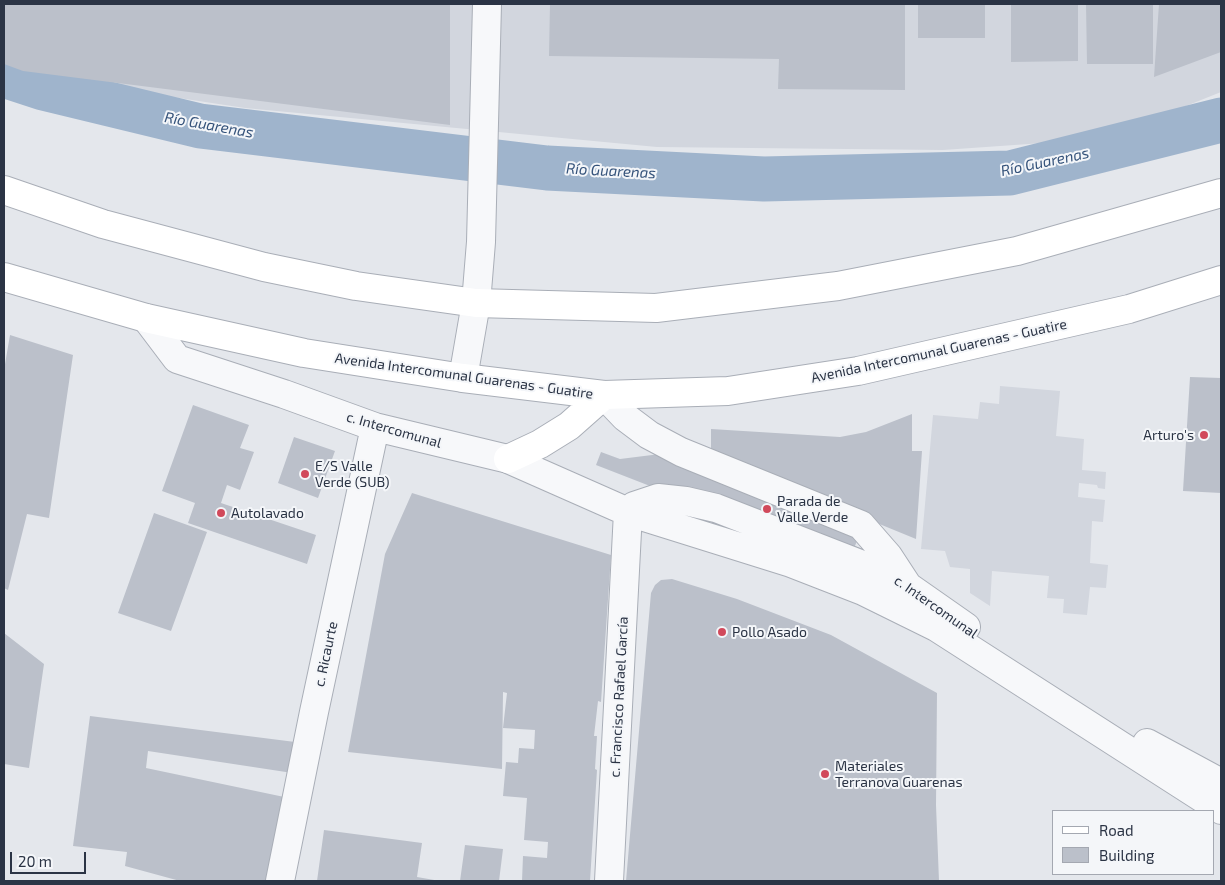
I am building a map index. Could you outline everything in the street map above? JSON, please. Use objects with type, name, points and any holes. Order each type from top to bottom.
[{"type":"main road","points":[[4,190],[103,224],[264,267],[356,286],[476,303],[656,308],[838,286],[1017,251],[1221,193]]},
{"type":"main road","name":"Avenida Intercomunal Guarenas - Guatire","points":[[4,277],[146,318],[304,353],[463,378],[604,395],[728,391],[858,370],[1129,309],[1221,280]]},
{"type":"main road","points":[[508,459],[540,444],[569,426],[604,395]]},
{"type":"street","points":[[463,378],[476,303],[481,242],[486,4]]},
{"type":"street","name":"c. Intercomunal","points":[[146,318],[177,359],[284,394],[375,427],[508,459],[628,512],[791,563],[864,591],[936,627],[1221,810]]},
{"type":"street","points":[[604,395],[625,417],[649,435],[681,452],[861,525],[888,556],[909,588],[918,606],[936,627]]},
{"type":"street","name":"c. Ricaurte","points":[[280,881],[375,427]]},
{"type":"street","name":"c. Intercomunal","points":[[628,512],[634,506],[658,498],[686,501],[716,508],[896,578],[942,609],[980,638],[1133,735],[1221,782]]},
{"type":"street","name":"c. Francisco Rafael García","points":[[609,881],[628,512]]},
{"type":"shaded area","points":[[4,4],[1221,4],[1221,92],[1151,120],[1043,143],[943,150],[657,147],[245,108],[7,72],[4,71]]},
{"type":"shaded area","points":[[1000,386],[1060,391],[1056,436],[1084,439],[1082,470],[1106,472],[1105,489],[1098,488],[1097,485],[1079,483],[1078,497],[1105,500],[1103,522],[1092,521],[1090,563],[1108,565],[1106,588],[1090,587],[1087,615],[1063,613],[1064,599],[1047,598],[1049,576],[992,571],[990,606],[970,593],[970,569],[950,567],[945,551],[921,549],[933,415],[978,419],[980,402],[999,404]]},
{"type":"building","points":[[4,4],[450,4],[450,125],[23,71],[4,64]]},
{"type":"building","points":[[550,4],[905,4],[905,90],[778,89],[779,59],[549,56]]},
{"type":"building","points":[[918,4],[985,4],[985,38],[918,38]]},
{"type":"building","points":[[1011,4],[1078,4],[1078,61],[1011,62]]},
{"type":"building","points":[[1086,4],[1153,4],[1153,64],[1087,64]]},
{"type":"building","points":[[1159,4],[1221,4],[1221,52],[1154,77]]},
{"type":"building","points":[[10,335],[73,355],[49,518],[27,514],[8,590],[4,588],[4,370]]},
{"type":"building","name":"Arturo's","points":[[1190,377],[1221,378],[1221,493],[1183,491]]},
{"type":"building","points":[[193,405],[249,425],[240,448],[254,452],[240,490],[227,485],[221,503],[316,535],[307,564],[188,523],[195,503],[162,491]]},
{"type":"building","points":[[912,414],[912,451],[922,451],[916,539],[711,455],[711,429],[840,437],[866,432]]},
{"type":"building","points":[[294,437],[335,451],[318,498],[278,483]]},
{"type":"building","points":[[601,452],[620,459],[660,454],[858,538],[855,546],[868,551],[864,561],[668,493],[596,465]]},
{"type":"building","points":[[412,493],[611,555],[601,702],[598,701],[594,736],[597,736],[595,769],[597,770],[590,881],[522,881],[523,856],[547,858],[548,842],[524,840],[527,798],[503,796],[506,762],[518,763],[519,748],[534,749],[535,730],[503,728],[507,693],[503,692],[502,769],[348,752],[385,554]]},
{"type":"building","points":[[154,513],[207,532],[171,631],[118,613]]},
{"type":"building","points":[[672,579],[737,599],[831,635],[937,693],[936,805],[939,881],[626,881],[651,593],[655,585],[661,580]]},
{"type":"building","points":[[4,633],[44,664],[29,768],[4,764]]},
{"type":"building","points":[[90,716],[303,743],[299,774],[148,751],[146,768],[289,798],[272,881],[180,881],[125,866],[127,852],[73,846]]},
{"type":"building","points":[[324,830],[422,843],[417,877],[440,881],[317,881]]},
{"type":"building","points":[[465,845],[503,849],[499,881],[460,881]]},
{"type":"waterway","name":"Río Guarenas","points":[[4,75],[43,88],[200,126],[547,168],[764,179],[1010,173],[1221,120]]},
{"type":"place","name":"Arturo's","points":[[1204,435]]},
{"type":"place","name":"E/S Valle Verde (SUB)","points":[[305,474]]},
{"type":"place","name":"Parada de Valle Verde","points":[[767,509]]},
{"type":"place","name":"Autolavado","points":[[221,513]]},
{"type":"place","name":"Pollo Asado","points":[[722,632]]},
{"type":"place","name":"Materiales Terranova Guarenas","points":[[825,774]]}]
